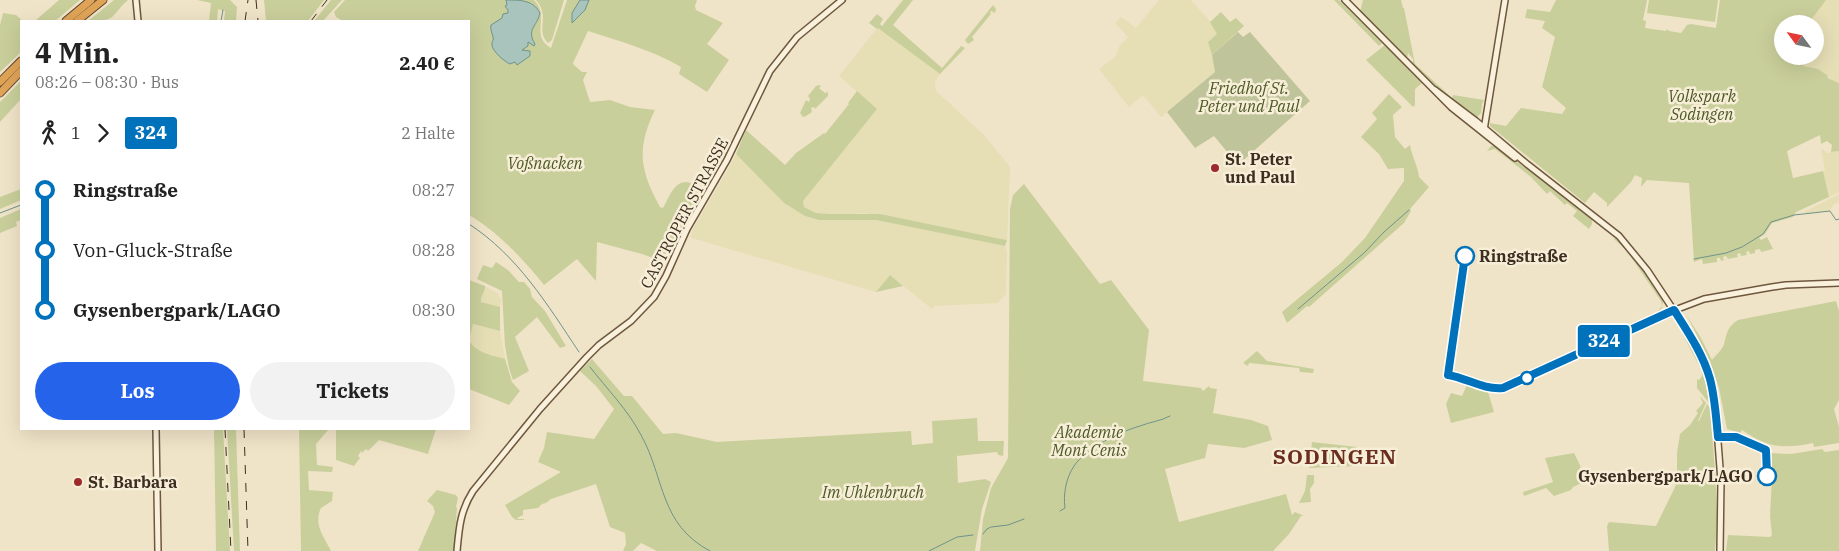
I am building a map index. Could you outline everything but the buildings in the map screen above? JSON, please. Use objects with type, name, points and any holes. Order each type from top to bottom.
[{"type":"highway","points":[[67,20],[91,0]]},
{"type":"highway","points":[[78,20],[103,0]]},
{"type":"highway","points":[[0,82],[20,62]]},
{"type":"highway","points":[[0,93],[20,72]]},
{"type":"main road","points":[[136,0],[138,20]]},
{"type":"main road","name":"CASTROPER STRASSE","points":[[457,551],[460,519],[472,491],[587,357],[599,345],[631,321],[654,297],[690,224],[727,160],[768,73],[792,42],[842,0]]},
{"type":"main road","points":[[1345,0],[1451,107],[1484,134],[1527,164]]},
{"type":"main road","points":[[1484,134],[1505,0]]},
{"type":"main road","points":[[1435,90],[1620,236],[1641,262],[1694,341],[1707,370],[1713,393],[1721,469],[1720,551]]},
{"type":"main road","points":[[1674,310],[1704,299],[1779,286],[1839,283]]},
{"type":"main road","points":[[156,430],[158,551]]},
{"type":"shaded area","points":[[1159,0],[1191,0],[1214,26],[1217,34],[1208,42],[1215,72],[1161,117],[1143,95],[1129,107],[1099,69],[1116,56],[1120,45],[1128,37],[1115,23],[1121,17],[1136,28]]},
{"type":"shaded area","points":[[1825,0],[1839,0],[1839,83],[1804,65],[1824,65],[1824,15],[1812,15]]},
{"type":"shaded area","points":[[878,27],[940,74],[935,82],[936,91],[985,136],[1010,167],[1007,240],[864,213],[838,215],[816,213],[802,206],[803,201],[877,109],[839,76]]},
{"type":"shaded area","points":[[1821,148],[1827,153],[1839,151],[1839,192],[1829,197],[1823,171],[1825,170]]},
{"type":"shaded area","points":[[736,154],[784,203],[805,216],[819,220],[876,220],[1005,246],[1007,252],[1006,294],[998,303],[934,306],[932,309],[890,275],[876,292],[690,237]]},
{"type":"shaded area","points":[[1839,194],[1839,202],[1833,205],[1830,211],[1808,214],[1804,212]]},
{"type":"shaded area","points":[[485,286],[497,293],[501,299],[500,307],[480,302],[486,290]]},
{"type":"shaded area","points":[[473,324],[500,331],[505,359],[480,351],[471,345],[470,336]]},
{"type":"green space","points":[[59,0],[80,0],[56,20],[36,20]]},
{"type":"green space","points":[[114,0],[128,0],[109,19],[89,20]]},
{"type":"green space","points":[[197,0],[230,0],[237,7],[236,20],[224,20],[225,11],[218,9],[217,20],[209,20],[211,3]]},
{"type":"green space","points":[[264,0],[324,0],[309,20],[266,20]]},
{"type":"green space","points":[[331,0],[342,0],[324,20],[315,20]]},
{"type":"green space","name":"Voßnacken","points":[[345,0],[534,0],[539,6],[541,13],[541,37],[551,48],[567,0],[697,0],[696,10],[723,23],[707,44],[729,60],[707,92],[679,74],[681,67],[670,61],[635,46],[588,31],[573,63],[582,72],[587,72],[583,80],[590,102],[610,100],[630,107],[655,110],[645,136],[643,159],[648,182],[660,207],[663,208],[673,190],[681,183],[691,183],[701,195],[684,224],[667,263],[597,242],[596,281],[577,259],[544,285],[510,247],[490,229],[470,216],[470,20],[341,20],[336,17],[334,12]]},
{"type":"green space","points":[[536,0],[564,0],[552,40],[548,43],[543,33],[542,12]]},
{"type":"green space","points":[[903,0],[913,0],[893,25],[942,68],[961,46],[965,48],[940,74],[869,23],[877,14],[883,19],[880,24],[882,26]]},
{"type":"green space","points":[[1334,0],[1339,0],[1382,43],[1379,46]]},
{"type":"green space","points":[[1363,0],[1401,0],[1415,64],[1452,98],[1453,95],[1484,100],[1481,113],[1476,118],[1435,86],[1413,64],[1413,59],[1408,53],[1407,58],[1360,12]]},
{"type":"green space","name":"Volkspark Sodingen","points":[[1556,0],[1647,0],[1643,20],[1646,21],[1645,28],[1666,31],[1667,29],[1681,33],[1687,25],[1691,24],[1716,28],[1720,0],[1826,0],[1815,15],[1774,15],[1774,65],[1804,65],[1818,69],[1827,75],[1828,78],[1839,83],[1839,151],[1831,152],[1832,145],[1827,141],[1821,144],[1820,135],[1787,151],[1793,178],[1823,171],[1829,197],[1796,212],[1793,217],[1772,223],[1765,234],[1759,238],[1761,240],[1767,237],[1773,249],[1761,252],[1760,249],[1755,250],[1755,253],[1750,254],[1749,251],[1746,252],[1747,255],[1741,256],[1740,253],[1737,254],[1738,257],[1728,259],[1726,256],[1723,257],[1724,260],[1721,261],[1720,258],[1717,258],[1717,262],[1703,264],[1702,259],[1694,262],[1689,183],[1647,180],[1641,187],[1642,178],[1635,175],[1631,182],[1607,207],[1607,203],[1594,192],[1585,203],[1490,126],[1490,123],[1506,126],[1521,108],[1562,114],[1566,108],[1542,87],[1555,37],[1542,28],[1545,21],[1525,18],[1527,9],[1550,12]]},
{"type":"green space","points":[[1649,0],[1718,0],[1715,22],[1647,13]]},
{"type":"green space","points":[[993,5],[996,9],[995,13],[991,11],[991,14],[972,37],[974,40],[968,44],[965,40]]},
{"type":"green space","points":[[1221,12],[1230,22],[1236,18],[1244,26],[1212,55],[1208,42],[1217,34],[1210,22]]},
{"type":"green space","points":[[3,13],[16,15],[22,20],[20,20],[20,53],[0,72],[0,25]]},
{"type":"green space","name":"Friedhof St. Peter und Paul","points":[[1238,32],[1243,37],[1250,32],[1310,101],[1238,165],[1214,136],[1195,148],[1167,112],[1215,72],[1212,55]]},
{"type":"green space","points":[[1385,45],[1422,83],[1415,89],[1415,105],[1413,107],[1366,60]]},
{"type":"green space","points":[[20,82],[20,100],[0,122],[0,102]]},
{"type":"green space","points":[[819,85],[821,86],[819,88],[825,93],[828,92],[828,96],[815,109],[814,107],[811,108],[812,112],[803,117],[800,113],[806,100],[809,102],[808,96]]},
{"type":"green space","points":[[857,91],[877,109],[803,201],[804,207],[816,213],[880,214],[1007,240],[1005,246],[876,220],[819,220],[805,216],[784,203],[736,154],[746,130],[785,165],[796,153],[825,134]]},
{"type":"green space","points":[[1389,94],[1402,107],[1393,115],[1395,137],[1405,149],[1410,145],[1419,177],[1429,187],[1410,209],[1411,211],[1404,223],[1309,307],[1307,306],[1287,323],[1282,312],[1342,262],[1365,238],[1404,181],[1404,168],[1388,169],[1379,154],[1361,137],[1377,119],[1372,113]]},
{"type":"green space","points":[[1491,146],[1497,146],[1592,220],[1589,229],[1573,216],[1577,211],[1567,203],[1565,205],[1550,191],[1547,194],[1531,177],[1495,149],[1487,151]]},
{"type":"green space","name":"Akademie Mont Cenis","points":[[1024,184],[1100,284],[1111,280],[1149,330],[1143,381],[1201,388],[1203,391],[1209,386],[1210,388],[1217,389],[1213,413],[1251,420],[1268,426],[1272,440],[1244,448],[1208,444],[1205,458],[1165,469],[1179,522],[1286,494],[1292,515],[1295,512],[1304,516],[1301,516],[1274,551],[980,551],[983,519],[991,488],[1008,458],[1010,209],[1013,195]]},
{"type":"green space","points":[[20,189],[20,200],[0,209],[0,197]]},
{"type":"green space","points":[[20,209],[20,220],[16,222],[17,226],[0,233],[0,218]]},
{"type":"green space","points":[[1615,238],[1635,257],[1663,301],[1662,308],[1656,314],[1662,306],[1661,301],[1627,251]]},
{"type":"green space","points":[[496,262],[508,270],[519,282],[524,282],[530,289],[532,297],[545,311],[566,346],[560,348],[537,317],[515,337],[529,371],[513,380],[505,346],[502,291],[477,279],[483,265],[492,268]]},
{"type":"green space","points":[[890,275],[903,286],[876,292]]},
{"type":"green space","points":[[470,280],[485,286],[481,302],[500,307],[500,331],[473,324],[470,336]]},
{"type":"green space","points":[[1836,301],[1839,311],[1839,400],[1834,409],[1839,427],[1839,443],[1814,447],[1813,443],[1776,446],[1751,436],[1742,430],[1740,433],[1727,429],[1719,388],[1710,361],[1686,314],[1712,360],[1721,350],[1730,328],[1738,320]]},
{"type":"green space","points":[[1683,335],[1693,350],[1701,370]]},
{"type":"green space","points":[[470,341],[480,351],[505,359],[512,382],[520,391],[509,405],[470,389]]},
{"type":"green space","points":[[1257,351],[1267,361],[1314,369],[1313,373],[1300,372],[1299,368],[1249,363],[1248,366],[1243,363]]},
{"type":"green space","name":"Im Uhlenbruch","points":[[592,359],[624,396],[632,396],[663,434],[676,433],[717,442],[911,431],[912,445],[933,443],[932,421],[977,418],[978,441],[1004,441],[1003,456],[998,455],[997,452],[957,456],[958,483],[985,479],[991,482],[982,509],[975,551],[657,551],[641,543],[633,551],[623,551],[626,544],[625,533],[610,527],[596,484],[551,499],[538,508],[523,510],[523,515],[517,518],[524,520],[516,520],[505,505],[561,472],[538,462],[544,448],[547,432],[594,439],[614,409],[596,386],[580,371]]},
{"type":"green space","points":[[1702,372],[1709,403],[1697,388],[1697,379],[1699,380],[1702,376]]},
{"type":"green space","points":[[1467,385],[1488,392],[1494,412],[1451,423],[1446,404],[1451,393],[1462,396]]},
{"type":"green space","points":[[1700,396],[1706,403],[1698,421],[1707,404],[1710,407],[1716,479],[1715,551],[1609,551],[1607,526],[1609,522],[1656,526],[1675,487],[1680,434],[1690,425],[1698,413],[1696,411],[1703,403]]},
{"type":"green space","points":[[214,430],[223,430],[230,551],[216,551]]},
{"type":"green space","points":[[227,430],[236,430],[240,551],[234,551]]},
{"type":"green space","points":[[299,430],[328,430],[316,444],[317,465],[333,467],[332,472],[308,471],[309,490],[333,492],[332,501],[321,508],[318,520],[320,530],[331,551],[301,551]]},
{"type":"green space","points":[[336,430],[436,430],[428,454],[379,440],[368,451],[366,449],[362,453],[361,451],[358,456],[360,458],[354,466],[336,460]]},
{"type":"green space","points":[[1312,442],[1357,447],[1355,466],[1309,468]]},
{"type":"green space","points":[[1822,449],[1825,452],[1839,450],[1839,551],[1726,551],[1728,535],[1770,537],[1772,535],[1770,516],[1772,477],[1768,453],[1791,454]]},
{"type":"green space","points":[[1574,453],[1580,465],[1582,483],[1571,490],[1554,496],[1546,488],[1524,496],[1523,492],[1553,482],[1545,458]]},
{"type":"green space","points":[[1307,475],[1314,475],[1314,483],[1310,489],[1311,502],[1299,503],[1305,491]]},
{"type":"green space","points":[[437,490],[456,495],[458,498],[454,551],[418,551],[435,512],[433,506],[427,501]]},
{"type":"water","points":[[506,0],[530,3],[540,13],[532,31],[535,44],[534,46],[528,42],[528,46],[522,50],[530,51],[530,56],[517,65],[515,62],[510,64],[502,59],[492,45],[491,25],[502,18],[503,14],[508,13],[505,6],[507,5]]},
{"type":"water","points":[[580,0],[589,0],[585,10],[572,23],[572,13]]},
{"type":"waterway","points":[[221,20],[223,10]]},
{"type":"waterway","points":[[0,213],[20,205]]},
{"type":"waterway","points":[[1298,309],[1364,253],[1409,210]]},
{"type":"waterway","points":[[1694,259],[1726,253],[1742,247],[1763,234],[1771,222],[1794,215],[1830,211],[1836,220],[1839,219]]},
{"type":"waterway","points":[[470,225],[517,266],[543,299],[579,352]]},
{"type":"waterway","points":[[590,367],[624,408],[636,426],[649,451],[665,499],[681,528],[693,540],[710,551]]},
{"type":"waterway","points":[[1060,511],[1065,508],[1067,481],[1079,459],[1095,447],[1123,432],[1170,416]]},
{"type":"waterway","points":[[983,534],[991,527],[1008,525],[1024,519]]},
{"type":"waterway","points":[[929,551],[957,537],[973,535]]},
{"type":"railway","points":[[245,20],[248,0]]},
{"type":"railway","points":[[256,0],[258,20]]},
{"type":"railway","points":[[312,20],[327,0]]},
{"type":"railway","points":[[225,430],[231,551]]},
{"type":"railway","points":[[244,430],[248,551]]},
{"type":"bus line","name":"324","points":[[1465,256],[1448,375],[1492,388],[1503,388],[1674,310],[1694,341],[1707,370],[1715,403],[1718,437],[1736,437],[1766,450],[1767,476]]},
{"type":"place","name":"St. Peter und Paul","points":[[1215,168]]},
{"type":"place","name":"Ringstraße","points":[[1465,256]]},
{"type":"place","name":"Gysenbergpark/LAGO","points":[[1767,476]]},
{"type":"place","name":"St. Barbara","points":[[78,482]]},
{"type":"district","name":"SODINGEN","points":[[1335,456]]}]
